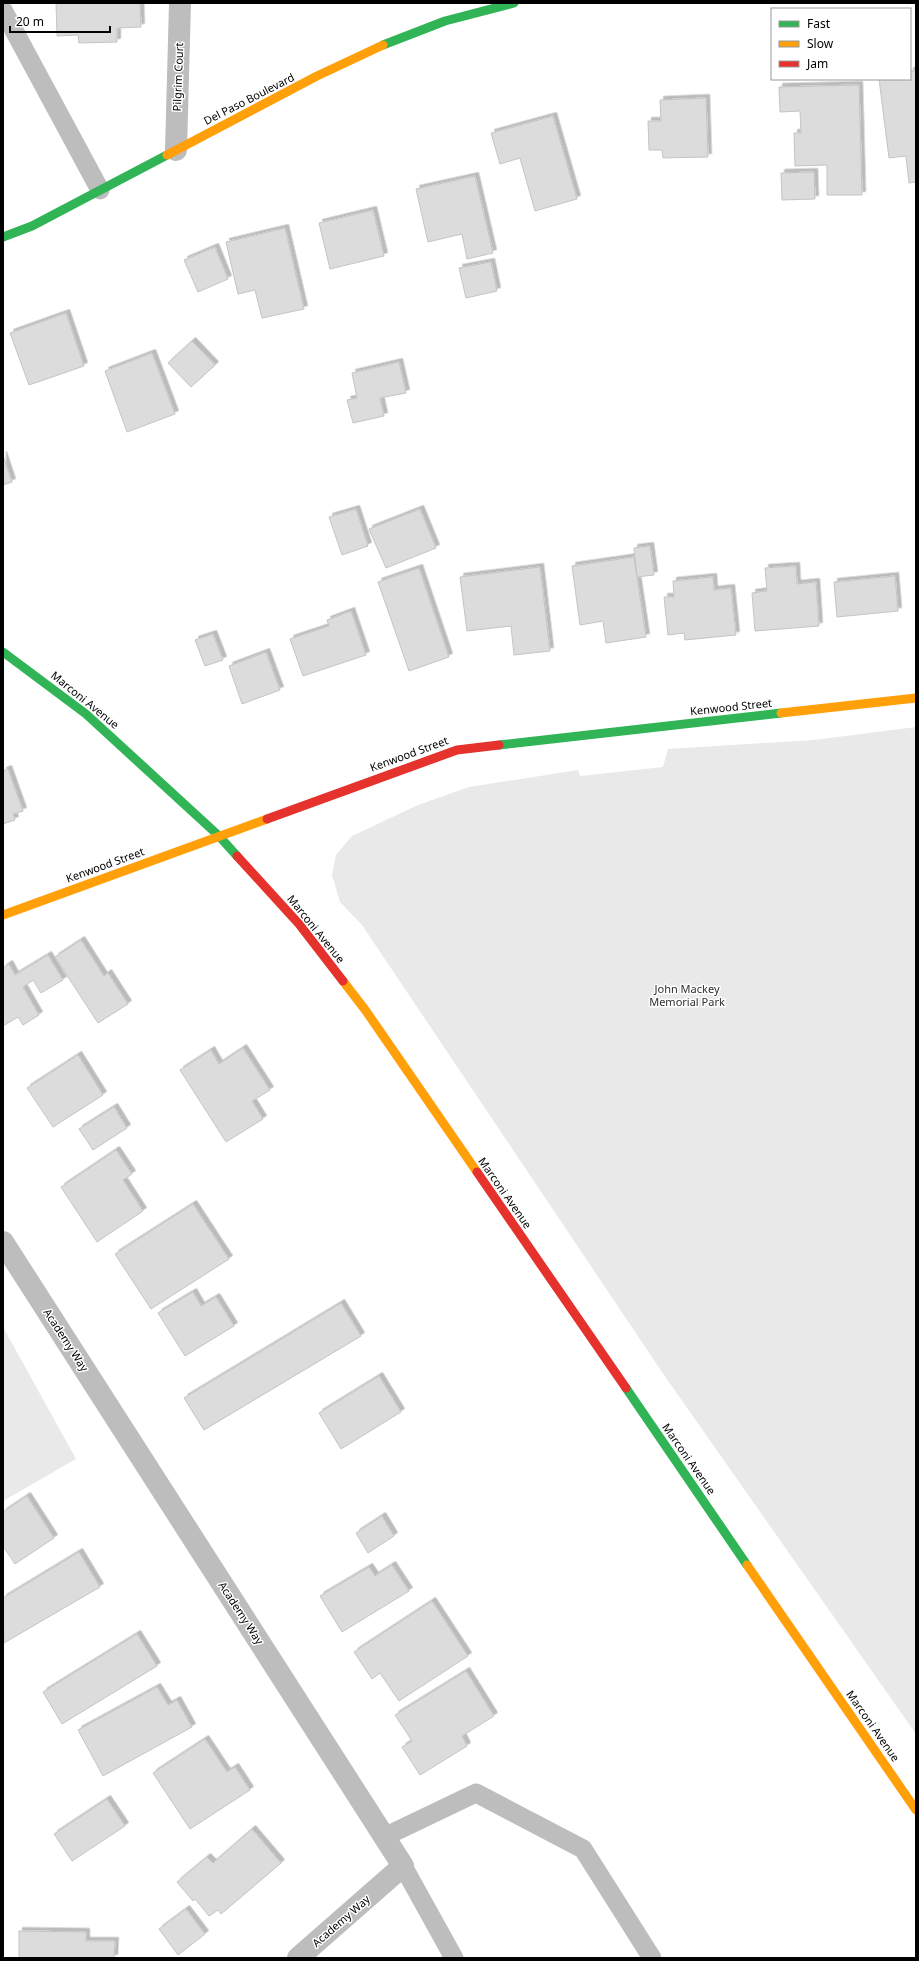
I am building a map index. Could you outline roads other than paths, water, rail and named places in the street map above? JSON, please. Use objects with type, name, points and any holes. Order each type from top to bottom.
[{"type":"street","name":"Pilgrim Court","points":[[176,150],[180,3]]},
{"type":"street","name":"Del Paso Boulevard","points":[[3,237],[32,226],[369,50],[430,25],[514,3]]},
{"type":"street","name":"Marconi Avenue","points":[[3,652],[86,714],[219,836],[299,924],[366,1010],[916,1810]]},
{"type":"street","name":"Kenwood Street","points":[[3,915],[457,750],[916,698]]},
{"type":"street","name":"Academy Way","points":[[3,1242],[403,1866],[298,1958]]},
{"type":"lane","points":[[3,10],[100,190]]},
{"type":"lane","points":[[384,1837],[476,1793],[583,1849],[652,1958]]},
{"type":"lane","points":[[403,1866],[454,1958]]},
{"type":"park label","name":"John Mackey Memorial Park","points":[[687,995]]}]
